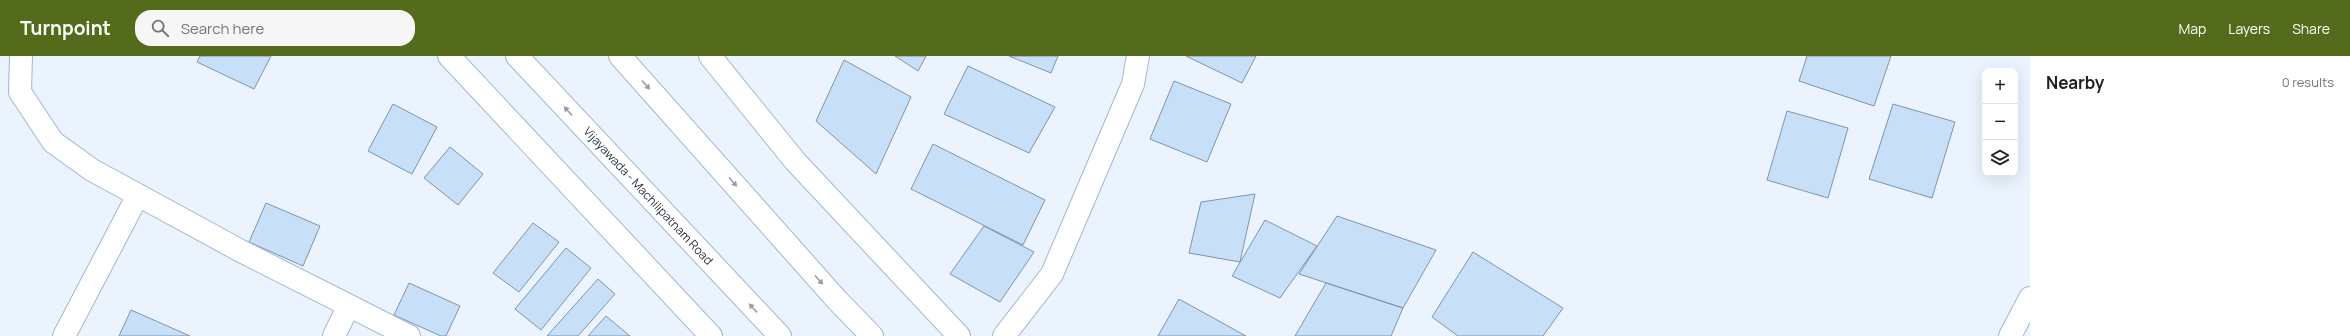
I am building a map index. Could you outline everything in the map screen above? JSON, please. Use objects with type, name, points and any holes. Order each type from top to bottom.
[{"type":"main road","points":[[21,56],[20,92],[53,142],[92,170],[348,307],[409,336]]},
{"type":"main road","points":[[449,56],[712,336]]},
{"type":"main road","name":"Vijayawada - Machilipatnam Road","points":[[517,56],[780,336]]},
{"type":"main road","points":[[620,56],[832,294],[872,336]]},
{"type":"main road","points":[[710,56],[795,161],[959,336]]},
{"type":"main road","points":[[1004,336],[1052,274],[1132,84],[1138,56]]},
{"type":"main road","points":[[64,336],[138,195]]},
{"type":"main road","points":[[2010,336],[2030,298]]},
{"type":"main road","points":[[334,336],[348,307]]},
{"type":"building","points":[[200,56],[271,56],[254,89],[197,62]]},
{"type":"building","points":[[895,56],[926,56],[918,71]]},
{"type":"building","points":[[1009,56],[1058,56],[1051,73]]},
{"type":"building","points":[[1186,56],[1256,56],[1242,83]]},
{"type":"building","points":[[1807,56],[1891,56],[1874,106],[1799,81]]},
{"type":"building","points":[[844,60],[911,97],[876,174],[816,121]]},
{"type":"building","points":[[968,66],[1055,107],[1029,153],[944,114]]},
{"type":"building","points":[[1174,81],[1231,104],[1207,162],[1150,139]]},
{"type":"building","points":[[393,104],[437,127],[412,174],[368,151]]},
{"type":"building","points":[[1893,104],[1955,122],[1932,198],[1869,179]]},
{"type":"building","points":[[1787,111],[1848,128],[1828,198],[1767,180]]},
{"type":"building","points":[[933,144],[1045,200],[1023,245],[911,189]]},
{"type":"building","points":[[450,147],[483,174],[458,205],[424,178]]},
{"type":"building","points":[[1255,194],[1240,262],[1189,253],[1201,202]]},
{"type":"building","points":[[266,203],[320,226],[303,266],[249,242]]},
{"type":"building","points":[[1337,216],[1436,250],[1403,308],[1299,274]]},
{"type":"building","points":[[1265,220],[1317,246],[1280,298],[1232,276]]},
{"type":"building","points":[[533,223],[559,242],[519,292],[493,273]]},
{"type":"building","points":[[984,226],[1034,252],[1000,302],[950,274]]},
{"type":"building","points":[[566,248],[591,268],[541,330],[515,309]]},
{"type":"building","points":[[1473,252],[1563,308],[1543,336],[1458,336],[1432,317]]},
{"type":"building","points":[[598,279],[615,294],[578,336],[547,336]]},
{"type":"building","points":[[409,283],[460,306],[446,336],[441,336],[394,315]]},
{"type":"building","points":[[1326,283],[1403,308],[1391,336],[1295,336]]},
{"type":"building","points":[[1179,299],[1246,336],[1158,336]]},
{"type":"building","points":[[131,310],[190,336],[119,336]]},
{"type":"building","points":[[606,316],[630,336],[588,336]]}]
